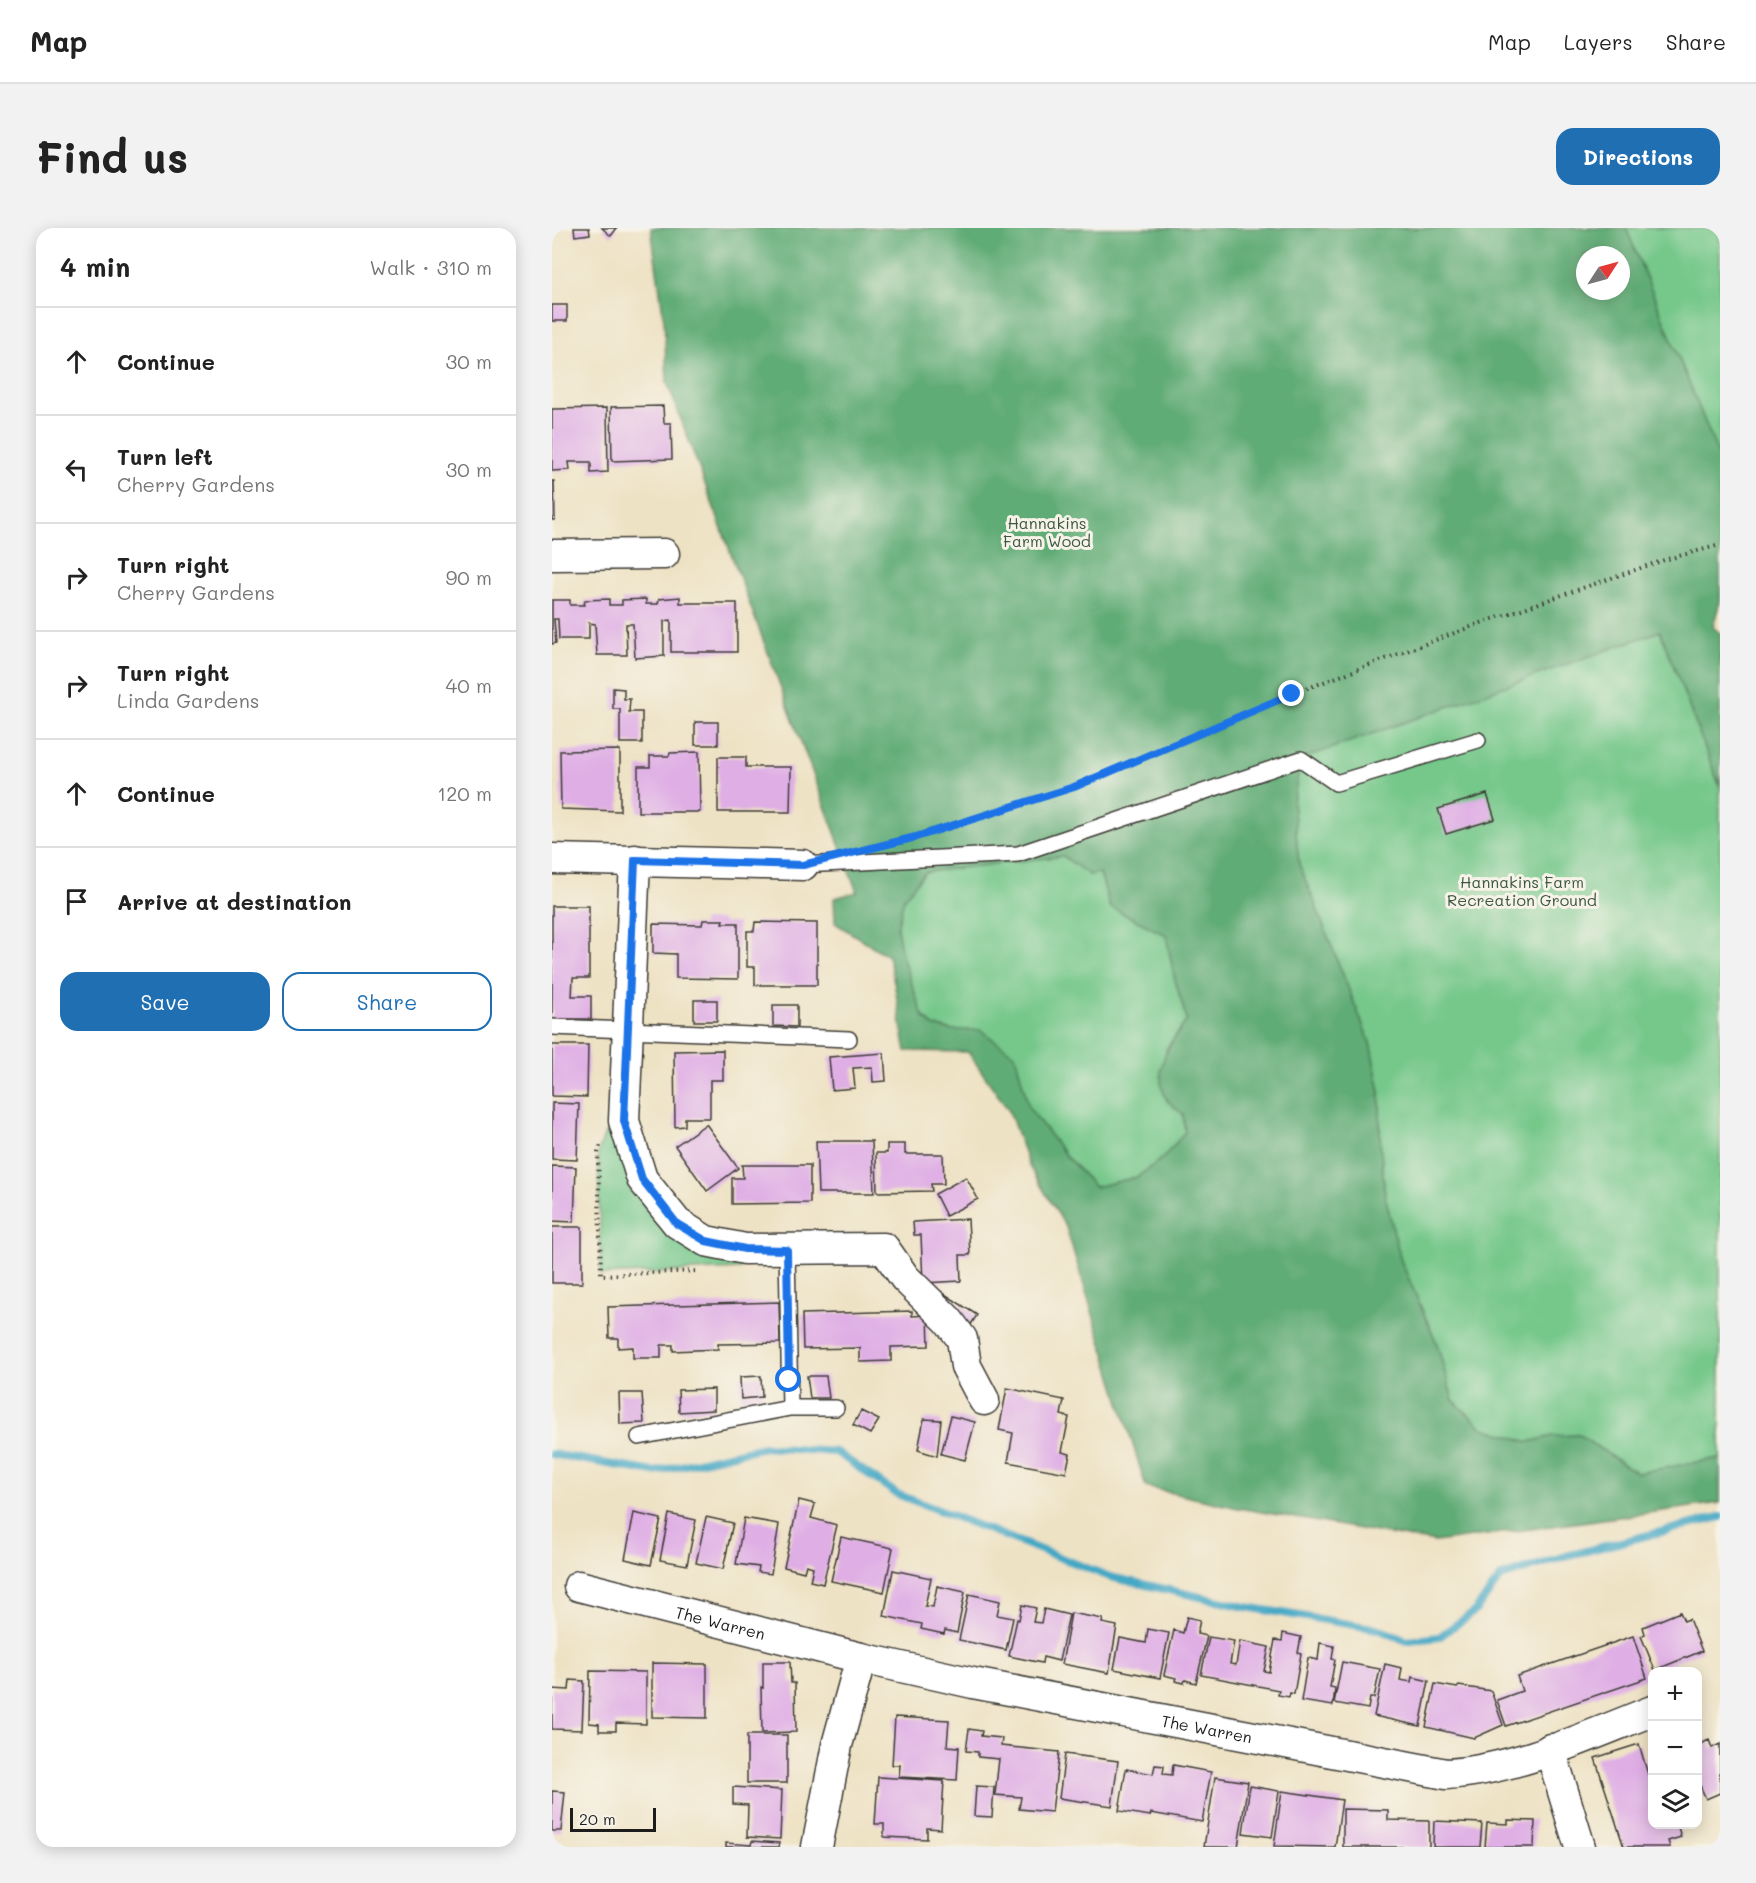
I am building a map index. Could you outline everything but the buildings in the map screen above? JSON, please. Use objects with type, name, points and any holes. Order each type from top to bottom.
[{"type":"street","points":[[552,555],[664,554]]},
{"type":"street","points":[[552,859],[803,865]]},
{"type":"street","points":[[635,860],[624,1121],[642,1179],[677,1224],[706,1241],[745,1249],[884,1248],[905,1278],[948,1320],[963,1339],[966,1366],[984,1400]]},
{"type":"street","name":"The Warren","points":[[579,1586],[861,1658],[973,1683],[1446,1774],[1468,1773],[1491,1768],[1648,1713]]},
{"type":"street","points":[[817,1847],[837,1745],[861,1658]]},
{"type":"street","points":[[1550,1749],[1580,1847]]},
{"type":"lane","points":[[803,865],[1018,854],[1301,759],[1336,783],[1478,740]]},
{"type":"lane","points":[[552,1027],[849,1039]]},
{"type":"lane","points":[[787,1250],[790,1408]]},
{"type":"lane","points":[[639,1437],[790,1408],[836,1408]]},
{"type":"path","points":[[916,837],[1074,787],[1292,694],[1481,623],[1664,560],[1720,545]]},
{"type":"path","points":[[624,1121],[605,1133],[598,1153],[601,1275],[705,1270]]},
{"type":"green space","name":"Hannakins Farm Wood","points":[[651,228],[1626,228],[1720,459],[1720,601],[1713,627],[1720,633],[1720,787],[1660,631],[1301,759],[1293,802],[1299,864],[1370,1043],[1380,1092],[1380,1141],[1385,1196],[1401,1261],[1437,1344],[1453,1400],[1483,1428],[1529,1442],[1553,1436],[1579,1435],[1637,1473],[1720,1458],[1720,1503],[1435,1542],[1238,1508],[1146,1487],[1066,1227],[1029,1166],[1009,1111],[968,1052],[906,1051],[888,956],[835,923],[834,898],[857,892],[667,382],[664,321]],"holes":[[[1063,856],[1089,875],[1100,873],[1110,907],[1166,935],[1175,980],[1187,1020],[1164,1057],[1161,1077],[1166,1098],[1183,1114],[1185,1132],[1164,1157],[1137,1177],[1095,1187],[1066,1156],[1029,1108],[1015,1055],[980,1030],[952,1030],[933,1026],[923,1016],[902,957],[897,928],[904,898],[925,872]]]},
{"type":"green space","points":[[1626,228],[1720,228],[1720,459]]},
{"type":"green space","name":"Hannakins Farm Recreation Ground","points":[[1660,631],[1720,787],[1720,1458],[1637,1473],[1579,1435],[1553,1436],[1529,1442],[1483,1428],[1453,1400],[1437,1344],[1401,1261],[1385,1196],[1380,1141],[1380,1092],[1370,1043],[1299,864],[1293,802],[1301,759]]},
{"type":"green space","points":[[1063,856],[1089,875],[1100,873],[1110,907],[1166,935],[1175,980],[1187,1020],[1166,1049],[1166,1100],[1183,1114],[1185,1132],[1164,1157],[1137,1177],[1095,1187],[1066,1156],[1029,1108],[1015,1055],[952,1030],[933,1026],[923,1016],[902,957],[897,928],[904,898],[925,872]]},
{"type":"green space","points":[[624,1121],[677,1223],[745,1249],[740,1269],[601,1275],[598,1153],[605,1133]]},
{"type":"waterway","points":[[552,1454],[654,1472],[764,1447],[836,1452],[897,1494],[1110,1577],[1246,1607],[1378,1629],[1407,1641],[1439,1637],[1475,1611],[1501,1577],[1566,1556],[1720,1517]]},
{"type":"route","points":[[789,1380],[787,1250],[745,1249],[706,1241],[677,1224],[642,1179],[624,1121],[635,860],[803,865],[916,837],[1074,787],[1292,694]]}]
